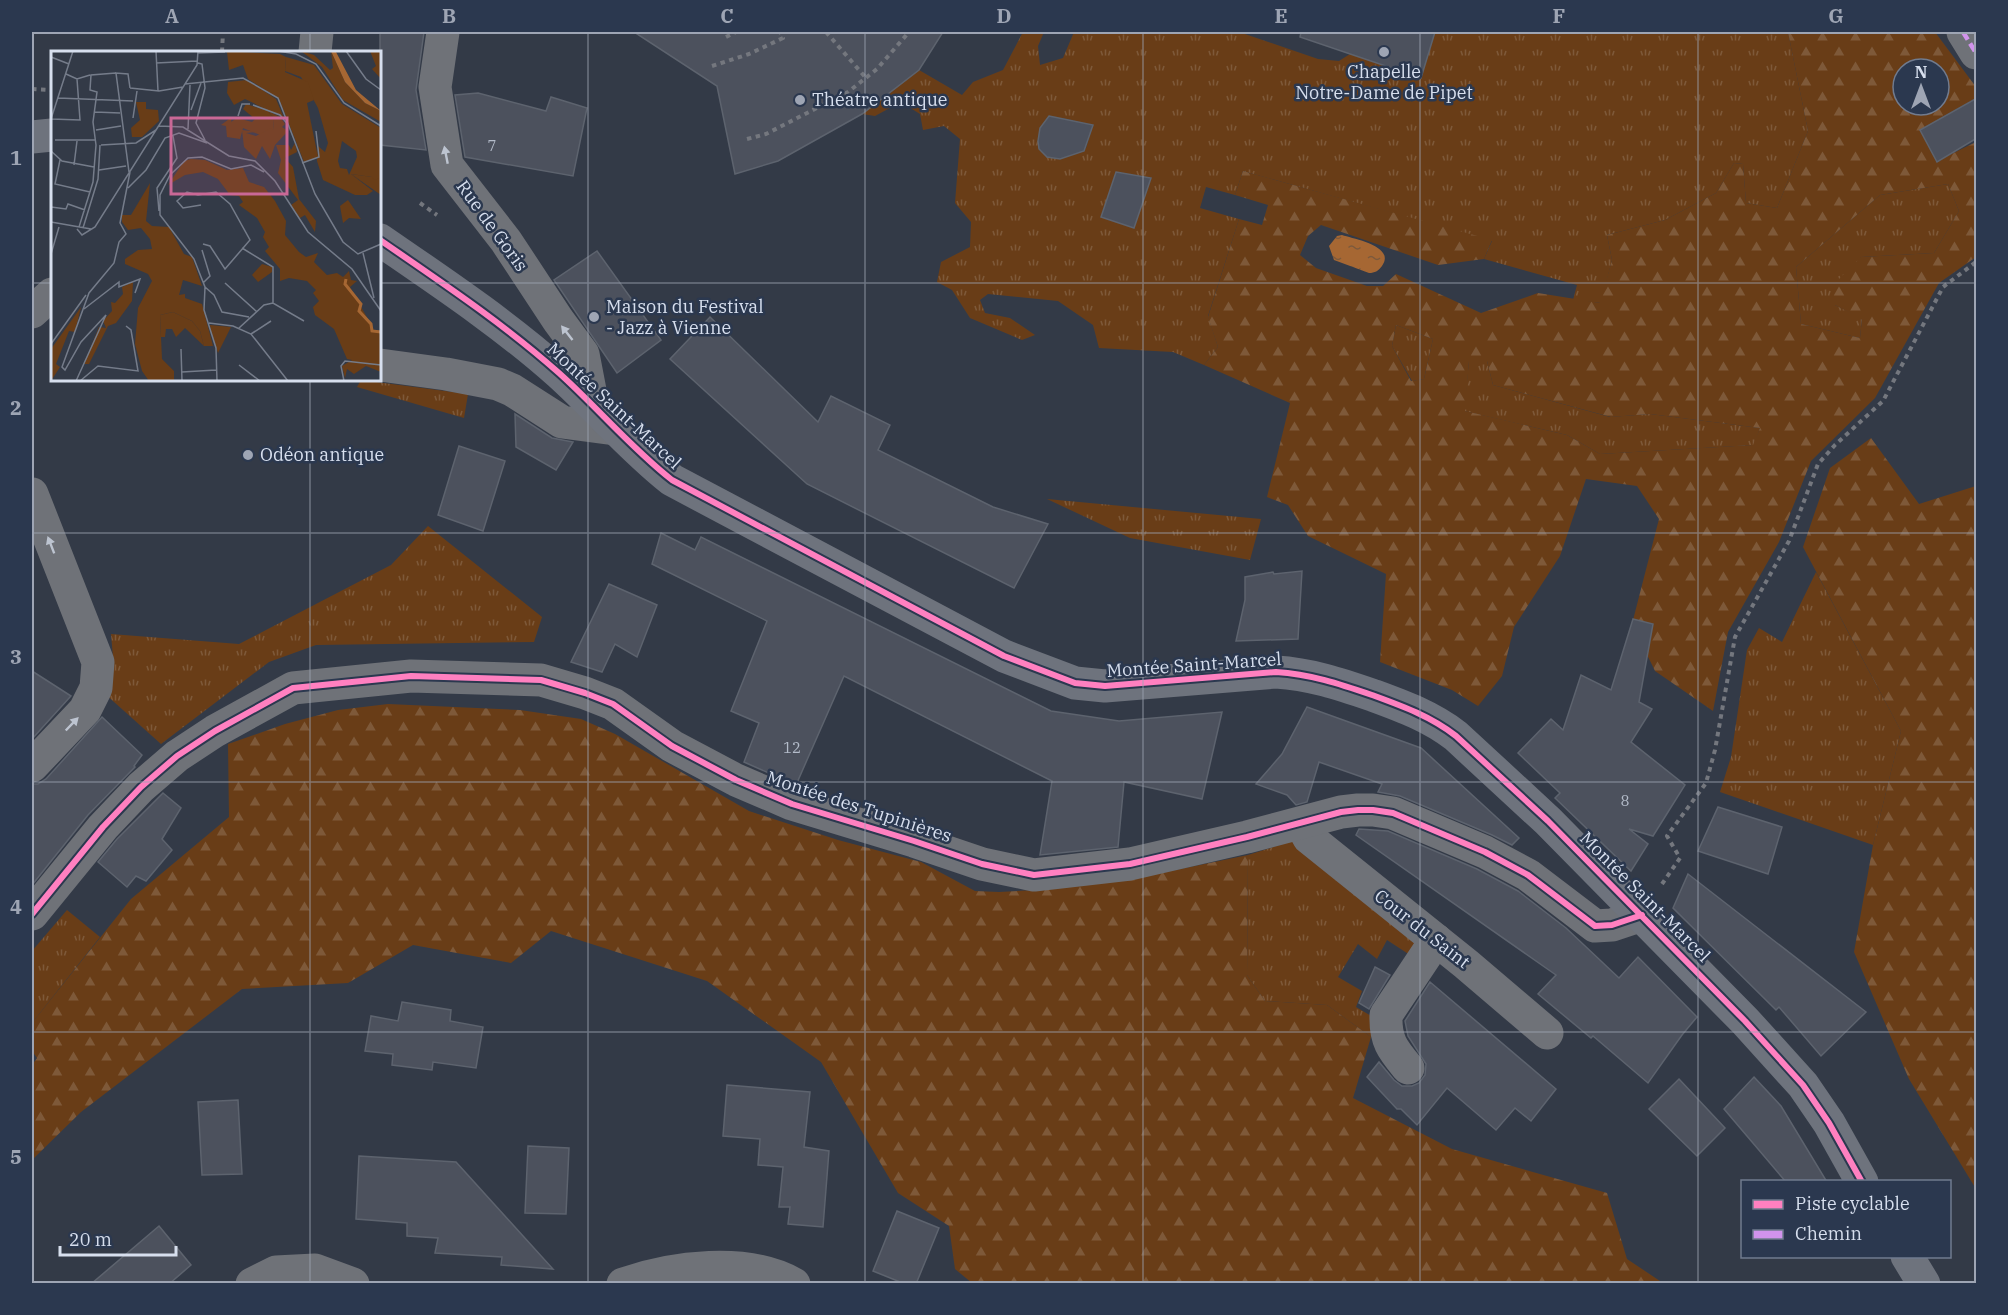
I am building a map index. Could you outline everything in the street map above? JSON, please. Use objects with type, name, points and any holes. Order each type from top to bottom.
[{"type":"main road","points":[[32,137],[51,135]]},
{"type":"main road","name":"Montée Saint-Marcel","points":[[381,241],[529,348],[561,375],[650,463],[672,480],[1004,656],[1075,683],[1105,686],[1276,672],[1300,674],[1324,679],[1420,713],[1440,723],[1548,821],[1745,1021],[1803,1085],[1829,1123],[1862,1180]]},
{"type":"main road","points":[[1908,1258],[1924,1284]]},
{"type":"street","points":[[315,51],[317,32]]},
{"type":"street","name":"Rue de Goris","points":[[443,32],[435,87],[447,165],[506,241],[583,354],[604,417]]},
{"type":"street","points":[[1962,32],[1977,53]]},
{"type":"street","points":[[32,312],[51,295]]},
{"type":"street","points":[[381,365],[498,384],[512,390],[562,422],[604,417]]},
{"type":"street","points":[[32,494],[98,662],[96,688],[85,710],[32,766]]},
{"type":"street","name":"Montée des Tupinières","points":[[32,914],[103,827],[141,787],[177,756],[215,731],[293,688],[411,676],[541,680],[585,693],[613,704],[672,746],[736,780],[792,804],[982,864],[1034,875],[1130,864],[1301,824],[1341,812],[1358,810],[1393,813],[1485,852],[1528,874],[1595,926],[1612,925],[1642,915]]},
{"type":"street","name":"Cour du Saint","points":[[1301,824],[1309,838],[1547,1033]]},
{"type":"street","points":[[1408,1068],[1390,1046],[1386,1016],[1436,940]]},
{"type":"street","points":[[623,1284],[648,1275],[667,1272],[696,1268],[734,1267],[782,1277],[794,1284]]},
{"type":"street","points":[[252,1284],[276,1272],[315,1270],[353,1284]]},
{"type":"path","points":[[222,51],[223,32]]},
{"type":"path","points":[[726,37],[736,32]]},
{"type":"path","points":[[712,66],[748,54],[783,38],[780,32]]},
{"type":"path","points":[[826,32],[866,78]]},
{"type":"path","points":[[747,139],[766,134],[848,92],[877,69],[909,32]]},
{"type":"path","points":[[32,89],[51,90]]},
{"type":"path","points":[[1642,915],[1680,858],[1667,836],[1706,783],[1735,637],[1789,541],[1818,464],[1835,445],[1883,401],[1943,287],[1977,262]]},
{"type":"green space","points":[[1023,32],[1044,32],[1038,46],[1040,65],[1063,58],[1074,32],[1239,32],[1318,59],[1339,61],[1350,54],[1409,73],[1423,32],[1788,32],[1808,131],[1777,208],[1746,203],[1743,164],[1734,163],[1716,193],[1665,220],[1607,235],[1612,260],[1601,303],[1573,300],[1577,285],[1484,259],[1492,241],[1243,171],[1235,195],[1206,187],[1200,208],[1239,219],[1208,316],[1218,347],[1204,365],[1173,352],[1099,348],[1093,325],[1058,301],[988,294],[980,300],[985,313],[1010,318],[1035,335],[1022,340],[970,318],[952,290],[937,282],[941,262],[970,247],[971,222],[955,203],[960,139],[944,126],[923,130],[920,114],[901,102],[875,116],[862,114],[919,70],[962,95],[973,82],[1003,70]],"holes":[[[1062,118],[1093,125],[1086,148],[1078,153],[1039,141]],[[1119,173],[1150,178],[1133,228],[1101,217]]]},
{"type":"green space","points":[[1788,32],[1935,32],[1976,87],[1976,98],[1951,112],[1951,57],[1891,57],[1891,117],[1943,117],[1920,130],[1937,161],[1974,143],[1976,148],[1976,257],[1939,283],[1875,398],[1811,461],[1779,542],[1728,632],[1713,711],[1655,671],[1632,624],[1659,519],[1637,486],[1586,479],[1560,556],[1514,627],[1502,676],[1478,706],[1452,690],[1380,662],[1386,574],[1308,536],[1288,505],[1267,497],[1290,403],[1204,365],[1218,347],[1208,317],[1239,219],[1262,225],[1268,205],[1235,195],[1243,171],[1492,240],[1484,259],[1438,265],[1321,225],[1308,236],[1300,255],[1316,268],[1367,286],[1383,286],[1396,274],[1481,313],[1538,293],[1600,303],[1612,260],[1607,235],[1665,220],[1716,193],[1734,163],[1743,164],[1746,203],[1777,208],[1808,131]],"holes":[[[1948,184],[1959,211],[1934,253],[1861,257],[1832,286],[1835,305],[1862,319],[1860,338],[1801,324],[1796,267],[1880,195]],[[1396,325],[1433,339],[1424,379],[1411,381],[1392,346]],[[1469,361],[1487,361],[1493,385],[1611,417],[1650,414],[1760,428],[1753,445],[1600,454],[1567,435],[1465,411]]]},
{"type":"green space","points":[[1948,184],[1959,211],[1934,253],[1861,257],[1835,305],[1862,318],[1860,338],[1801,324],[1796,267],[1880,195]]},
{"type":"green space","points":[[1396,325],[1433,339],[1424,379],[1412,381],[1392,346]]},
{"type":"green space","points":[[1469,361],[1487,361],[1493,385],[1610,417],[1650,414],[1760,428],[1754,445],[1600,454],[1567,435],[1464,411]]},
{"type":"green space","points":[[360,381],[369,381],[468,394],[464,418],[357,387]]},
{"type":"green space","points":[[1871,438],[1919,504],[1976,486],[1976,692],[1974,693],[1976,695],[1976,1189],[1909,1079],[1854,952],[1873,845],[1901,731],[1803,547],[1830,468]]},
{"type":"green space","points":[[1047,499],[1261,519],[1250,560],[1130,538]]},
{"type":"green space","points":[[428,526],[542,617],[534,642],[316,645],[269,662],[161,744],[104,693],[113,657],[111,634],[239,644],[391,565]]},
{"type":"green space","points":[[1816,572],[1901,731],[1873,845],[1720,792],[1731,757],[1747,650],[1759,628],[1782,642]]},
{"type":"green space","points":[[388,704],[520,710],[581,719],[615,734],[749,811],[838,840],[921,862],[975,891],[1037,890],[1137,878],[1248,855],[1247,975],[1265,1001],[1327,1005],[1371,1037],[1353,1098],[1452,1149],[1607,1193],[1627,1259],[1663,1283],[972,1283],[955,1269],[949,1226],[898,1193],[821,1062],[707,981],[551,931],[511,963],[413,945],[348,983],[242,989],[81,1112],[32,1160],[32,1065],[37,1058],[32,1051],[32,1023],[131,899],[229,817],[228,744],[285,724],[338,710]]},
{"type":"green space","points":[[1302,838],[1416,933],[1413,957],[1387,940],[1377,959],[1358,944],[1338,977],[1362,991],[1356,1007],[1378,1020],[1371,1037],[1327,1005],[1265,1001],[1247,975],[1248,855]]},
{"type":"green space","points":[[67,910],[100,937],[32,1023],[32,951]]},
{"type":"water","points":[[1342,235],[1379,248],[1385,259],[1382,266],[1373,273],[1369,273],[1334,260],[1329,246],[1337,236]]},
{"type":"building","points":[[380,32],[424,32],[416,90],[426,150],[381,145]]},
{"type":"building","name":"Théatre antique","points":[[634,32],[943,32],[919,70],[862,114],[778,161],[735,174],[717,86]]},
{"type":"building","name":"Chapelle Notre-Dame de Pipet","points":[[1301,32],[1435,32],[1421,78],[1300,37]]},
{"type":"building","points":[[478,93],[546,111],[551,97],[587,108],[573,176],[465,157],[455,95]]},
{"type":"building","points":[[1977,98],[1977,138],[1937,162],[1920,130],[1943,117],[1951,117],[1951,113]]},
{"type":"building","points":[[1049,116],[1093,125],[1084,151],[1060,159],[1047,157],[1039,149],[1040,128]]},
{"type":"building","points":[[1116,172],[1151,178],[1134,228],[1101,217]]},
{"type":"building","points":[[597,251],[661,340],[617,373],[554,280]]},
{"type":"building","points":[[710,317],[818,422],[831,396],[890,425],[878,450],[993,507],[1048,524],[1014,588],[807,484],[670,359]]},
{"type":"building","points":[[515,414],[552,438],[573,442],[556,470],[516,447]]},
{"type":"building","points":[[459,446],[505,461],[483,531],[438,515]]},
{"type":"building","points":[[661,533],[695,550],[701,537],[1051,711],[1119,721],[1222,712],[1202,799],[1124,782],[1118,847],[1040,855],[1052,781],[844,676],[796,785],[744,762],[759,723],[731,711],[767,621],[652,564]]},
{"type":"building","points":[[1302,571],[1298,639],[1236,641],[1245,600],[1245,577],[1273,572],[1274,574]]},
{"type":"building","points":[[609,584],[657,605],[637,657],[615,644],[602,672],[571,662]]},
{"type":"building","points":[[1633,619],[1653,624],[1639,702],[1652,709],[1631,742],[1685,785],[1653,836],[1629,829],[1648,844],[1631,871],[1555,798],[1560,793],[1518,753],[1551,719],[1563,730],[1581,675],[1611,690]]},
{"type":"building","points":[[32,671],[71,696],[32,739]]},
{"type":"building","points":[[1307,707],[1421,748],[1519,838],[1512,845],[1400,796],[1378,792],[1382,784],[1319,762],[1307,802],[1296,805],[1287,795],[1256,784],[1282,754]]},
{"type":"building","points":[[102,717],[142,755],[135,767],[88,815],[32,885],[32,784],[38,784],[46,779]]},
{"type":"building","points":[[163,793],[181,808],[162,839],[172,850],[146,881],[136,876],[127,887],[98,862],[117,839]]},
{"type":"building","points":[[1718,807],[1782,827],[1768,874],[1698,851]]},
{"type":"building","points":[[1359,829],[1388,831],[1477,869],[1518,891],[1566,928],[1619,978],[1638,957],[1697,1017],[1648,1083],[1593,1036],[1591,1038],[1538,994],[1556,975],[1356,835]]},
{"type":"building","points":[[1688,874],[1866,1012],[1821,1056],[1779,1007],[1776,1010],[1673,908]]},
{"type":"building","points":[[1375,967],[1390,975],[1369,1009],[1359,1003]]},
{"type":"building","points":[[1430,982],[1556,1089],[1531,1121],[1515,1108],[1496,1130],[1447,1088],[1417,1125],[1401,1109],[1397,1109],[1367,1077],[1379,1062],[1402,1086],[1419,1083],[1425,1075],[1426,1064],[1408,1036],[1405,1021]]},
{"type":"building","points":[[402,1002],[451,1010],[450,1021],[483,1027],[476,1068],[433,1062],[432,1070],[392,1065],[393,1054],[365,1051],[371,1016],[398,1021]]},
{"type":"building","points":[[1754,1077],[1781,1106],[1826,1180],[1784,1180],[1724,1109]]},
{"type":"building","points":[[1679,1079],[1725,1128],[1697,1156],[1649,1109]]},
{"type":"building","points":[[727,1085],[810,1092],[804,1147],[829,1151],[823,1227],[788,1224],[790,1207],[779,1207],[783,1167],[758,1165],[760,1139],[723,1136]]},
{"type":"building","points":[[238,1100],[242,1174],[202,1175],[198,1102]]},
{"type":"building","points":[[528,1146],[569,1148],[566,1214],[525,1213]]},
{"type":"building","points":[[359,1156],[456,1162],[553,1269],[501,1265],[502,1257],[435,1253],[438,1238],[407,1236],[407,1223],[356,1219]]},
{"type":"building","points":[[897,1211],[939,1228],[916,1284],[905,1284],[873,1271]]},
{"type":"building","points":[[159,1226],[191,1265],[169,1284],[91,1284]]},
{"type":"marked path","points":[[1963,32],[1976,53]]},
{"type":"cycle path","points":[[381,241],[472,304],[538,355],[672,480],[1004,656],[1075,683],[1105,686],[1276,672],[1301,675],[1337,683],[1383,699],[1416,712],[1446,729],[1548,821],[1745,1021],[1803,1085],[1829,1123],[1861,1180]]},
{"type":"cycle path","points":[[32,914],[103,827],[141,787],[177,756],[215,731],[293,688],[411,676],[541,680],[585,693],[613,704],[672,746],[736,780],[792,804],[982,864],[1034,875],[1130,864],[1341,812],[1373,810],[1393,813],[1485,852],[1528,875],[1595,926],[1612,925],[1642,915]]},
{"type":"place","name":"Chapelle Notre-Dame de Pipet","points":[[1384,52]]},
{"type":"place","name":"Théatre antique","points":[[800,100]]},
{"type":"place","name":"Maison du Festival - Jazz à Vienne","points":[[594,317]]},
{"type":"place","name":"Odéon antique","points":[[248,455]]}]
